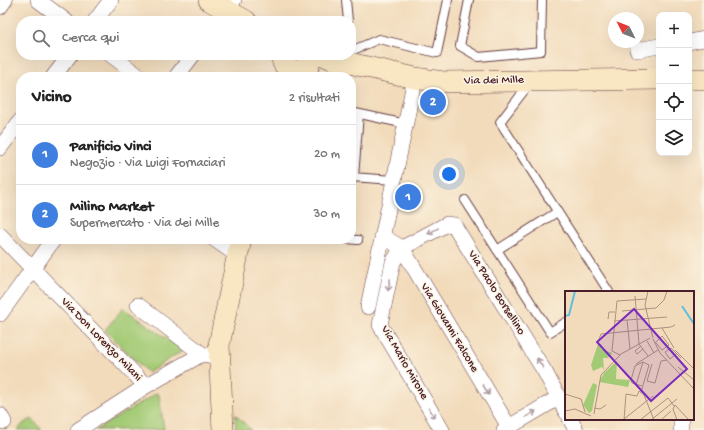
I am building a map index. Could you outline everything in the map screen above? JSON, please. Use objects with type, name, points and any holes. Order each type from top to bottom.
[{"type":"main road","points":[[208,0],[237,16]]},
{"type":"main road","name":"Via dei Mille","points":[[314,62],[443,82],[656,79]]},
{"type":"main road","points":[[692,79],[704,79]]},
{"type":"main road","points":[[223,430],[210,355],[218,345],[239,247]]},
{"type":"street","points":[[0,7],[5,0]]},
{"type":"street","points":[[38,0],[59,16]]},
{"type":"street","points":[[99,16],[111,0]]},
{"type":"street","points":[[692,41],[704,39]]},
{"type":"street","points":[[637,50],[656,47]]},
{"type":"street","points":[[57,72],[66,60]]},
{"type":"street","points":[[117,60],[133,72]]},
{"type":"street","points":[[180,72],[189,60]]},
{"type":"street","points":[[368,307],[416,78]]},
{"type":"street","points":[[0,148],[16,127]]},
{"type":"street","name":"Via Paolo Borsellino","points":[[402,248],[447,224],[454,225],[545,372],[565,410]]},
{"type":"street","name":"Via Don Lorenzo Milani","points":[[0,235],[146,386],[210,355]]},
{"type":"street","name":"Via Giovanni Falcone","points":[[382,236],[402,248],[506,429]]},
{"type":"street","points":[[0,314],[50,244]]},
{"type":"street","name":"Via Mario Mirone","points":[[402,248],[394,262],[380,325],[442,430]]},
{"type":"street","points":[[138,305],[210,355]]},
{"type":"street","points":[[78,430],[146,386]]},
{"type":"street","points":[[506,429],[558,398]]},
{"type":"street","points":[[571,420],[576,430]]},
{"type":"lane","points":[[346,0],[348,16]]},
{"type":"lane","points":[[356,47],[379,39],[437,53],[448,0]]},
{"type":"lane","points":[[470,0],[460,46],[479,57],[541,51],[542,0]]},
{"type":"lane","points":[[531,81],[500,122],[608,291]]},
{"type":"lane","points":[[356,113],[406,124]]},
{"type":"lane","points":[[356,177],[394,180]]},
{"type":"lane","points":[[465,200],[550,332],[565,323]]},
{"type":"lane","points":[[497,250],[557,212]]},
{"type":"green space","points":[[123,308],[183,350],[148,373],[105,330]]},
{"type":"green space","points":[[157,393],[159,395],[164,430],[96,430]]},
{"type":"green space","points":[[235,414],[251,430],[236,430]]},
{"type":"green space","points":[[32,419],[42,430],[18,430],[24,423]]},
{"type":"place","name":"Milino Market","points":[[433,102]]},
{"type":"place","name":"Panificio Vinci","points":[[408,197]]}]
